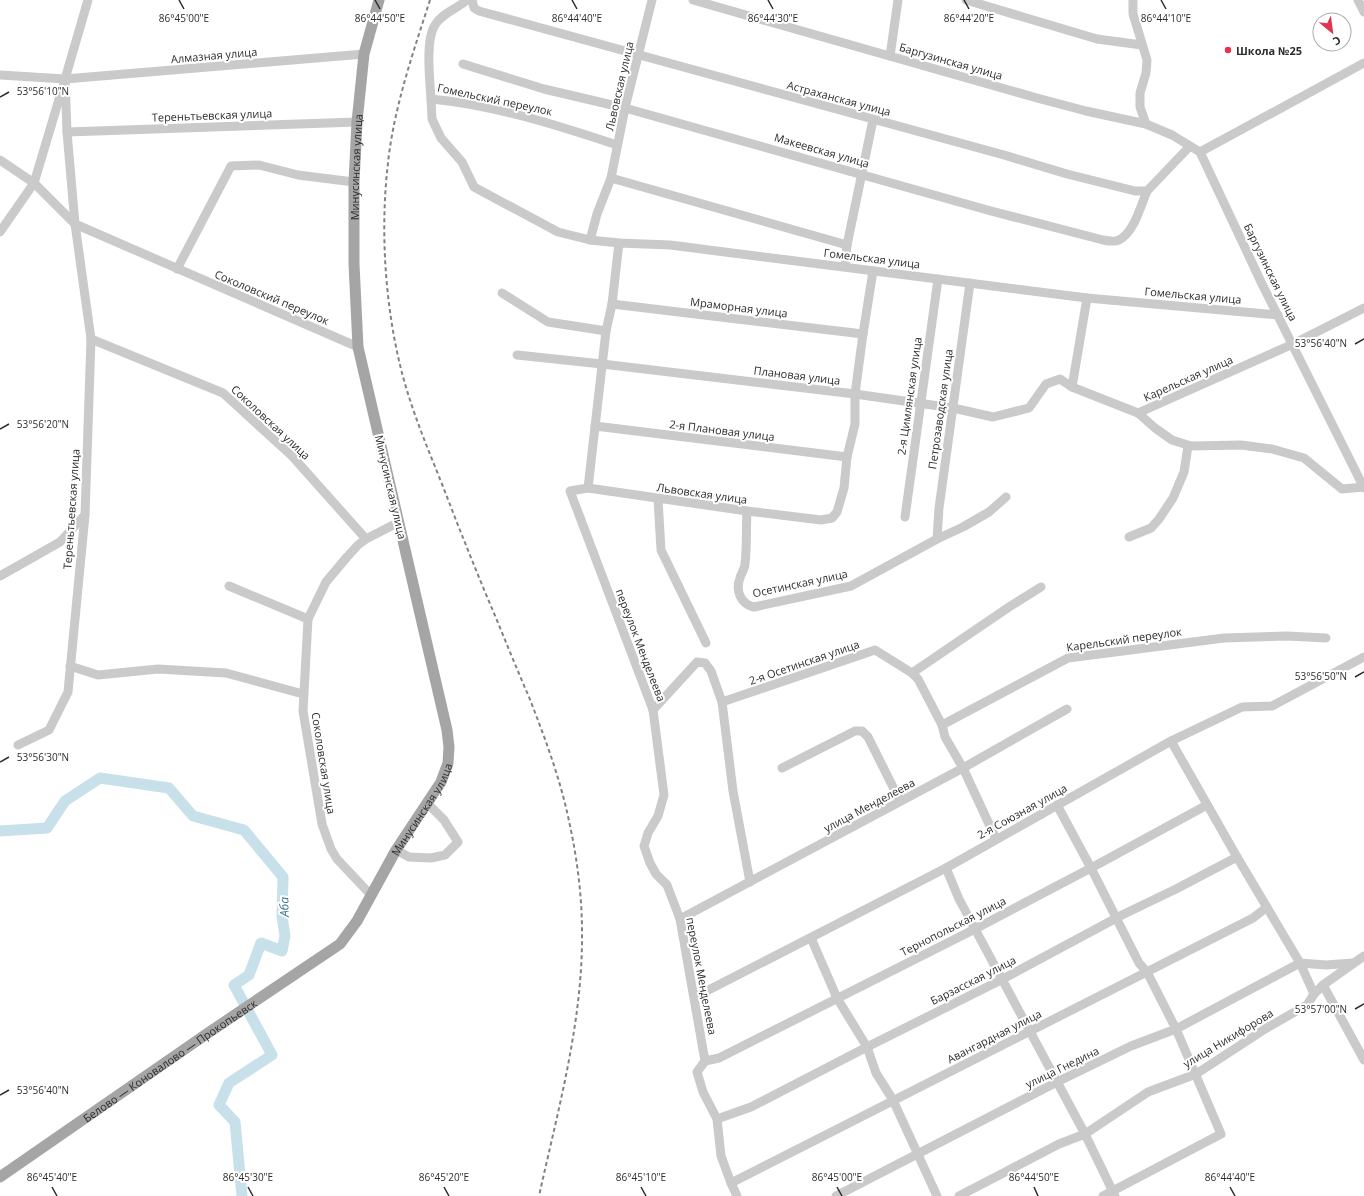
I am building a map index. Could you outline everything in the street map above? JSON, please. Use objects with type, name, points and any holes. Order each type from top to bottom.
[{"type":"main road","name":"Минусинская улица","points":[[340,944],[357,921],[370,894],[396,850],[441,782],[448,763],[449,747],[436,679],[358,347],[354,264],[354,182],[357,122],[364,54],[376,0]]},
{"type":"main road","name":"Белово — Коновалово — Прокопьевск","points":[[0,1177],[208,1033],[340,944]]},
{"type":"street","name":"Тереньтьевская улица","points":[[18,745],[49,730],[68,692],[85,515],[91,339],[75,224],[67,132],[65,79],[88,0]]},
{"type":"street","name":"Гомельский переулок","points":[[467,0],[448,12],[435,25],[430,40],[429,68],[431,100],[456,102],[548,123],[617,145]]},
{"type":"street","name":"Астраханская улица","points":[[472,0],[474,8],[479,11],[1004,155],[1067,174],[1135,191],[1147,191]]},
{"type":"street","name":"Львовская улица","points":[[590,240],[597,214],[611,178],[617,145],[652,0]]},
{"type":"street","name":"Баргузинская улица","points":[[692,0],[1086,111],[1146,124],[1172,134],[1200,152],[1278,315],[1364,488]]},
{"type":"street","points":[[890,56],[898,0]]},
{"type":"street","points":[[966,0],[1097,39],[1142,45]]},
{"type":"street","points":[[1133,0],[1133,14],[1147,60],[1146,73],[1140,93],[1140,107],[1146,124]]},
{"type":"street","points":[[1358,0],[1364,12]]},
{"type":"street","name":"Алмазная улица","points":[[0,75],[65,79],[364,54]]},
{"type":"street","points":[[1200,152],[1364,63]]},
{"type":"street","name":"Макеевская улица","points":[[463,64],[544,89],[626,108],[991,211],[1112,241],[1119,240],[1130,232],[1147,191]]},
{"type":"street","points":[[0,232],[34,183],[65,79]]},
{"type":"street","name":"Гомельская улица","points":[[431,100],[432,119],[441,138],[462,162],[474,187],[558,232],[590,240],[670,245],[845,266],[873,271],[1087,298],[1278,315]]},
{"type":"street","points":[[845,266],[847,245],[863,174],[873,120]]},
{"type":"street","name":"Тереньтьевская улица","points":[[67,132],[357,122]]},
{"type":"street","points":[[1147,191],[1190,146]]},
{"type":"street","points":[[0,160],[34,183],[75,224]]},
{"type":"street","points":[[177,269],[231,166],[259,165],[298,175],[354,182]]},
{"type":"street","points":[[611,178],[847,245]]},
{"type":"street","name":"Соколовский переулок","points":[[75,224],[358,347]]},
{"type":"street","points":[[588,488],[606,330],[612,304],[619,243]]},
{"type":"street","points":[[848,457],[855,424],[855,394],[873,271]]},
{"type":"street","name":"2-я Цимлянская улица","points":[[905,517],[938,279]]},
{"type":"street","name":"Петрозаводская улица","points":[[937,539],[939,508],[970,283]]},
{"type":"street","points":[[502,293],[548,322],[606,330]]},
{"type":"street","points":[[1087,298],[1072,387],[1138,413]]},
{"type":"street","name":"Мраморная улица","points":[[612,304],[863,334]]},
{"type":"street","name":"Карельская улица","points":[[1364,308],[1293,344],[1138,413],[1172,440],[1188,446],[1241,445],[1272,449],[1304,458],[1342,489],[1364,488]]},
{"type":"street","name":"Соколовская улица","points":[[91,339],[223,392],[292,456],[366,539]]},
{"type":"street","name":"Плановая улица","points":[[517,355],[855,394],[953,408],[993,417],[1029,408],[1046,384],[1060,379],[1072,387]]},
{"type":"street","name":"2-я Плановая улица","points":[[594,426],[848,457]]},
{"type":"street","points":[[1129,537],[1151,528],[1173,498],[1184,472],[1188,446]]},
{"type":"street","name":"Львовская улица","points":[[570,491],[588,488],[658,499],[821,520],[832,518],[837,512],[844,488],[848,457]]},
{"type":"street","name":"переулок Менделеева","points":[[570,491],[652,710],[664,796],[658,816],[648,834],[644,846],[656,874],[667,885],[680,919],[695,997],[705,1061],[697,1072],[703,1092],[717,1119],[721,1156],[730,1183],[737,1196]]},
{"type":"street","name":"Осетинская улица","points":[[747,511],[745,566],[739,580],[739,590],[741,599],[747,606],[754,607],[851,586],[937,539],[963,527],[989,512],[1006,497]]},
{"type":"street","points":[[658,499],[661,550],[706,643]]},
{"type":"street","points":[[0,576],[60,542],[85,515]]},
{"type":"street","name":"Соколовская улица","points":[[370,894],[337,859],[331,849],[322,824],[303,721],[303,694],[308,619],[326,582],[347,557],[366,539],[399,522]]},
{"type":"street","points":[[229,586],[308,619]]},
{"type":"street","points":[[996,839],[963,768],[945,737],[942,725],[918,679],[912,673],[1009,607],[1042,587]]},
{"type":"street","name":"Карельский переулок","points":[[942,725],[1068,658],[1224,638],[1287,636],[1326,638]]},
{"type":"street","name":"2-я Осетинская улица","points":[[722,702],[875,650],[912,673]]},
{"type":"street","name":"2-я Союзная улица","points":[[695,997],[946,868],[1171,741],[1242,707],[1272,706],[1364,657]]},
{"type":"street","points":[[652,710],[697,662],[705,663],[712,671],[722,702],[733,791],[750,882]]},
{"type":"street","points":[[70,666],[98,675],[158,669],[226,673],[303,694]]},
{"type":"street","name":"улица Менделеева","points":[[680,919],[963,768],[1067,709]]},
{"type":"street","points":[[782,768],[855,732],[862,731],[868,737],[900,802]]},
{"type":"street","points":[[1171,741],[1237,857],[1300,963],[1314,994]]},
{"type":"street","points":[[396,850],[409,857],[431,858],[445,855],[458,842],[444,820],[427,802]]},
{"type":"street","points":[[1057,805],[1139,963],[1147,972],[1176,1029],[1221,1134],[1114,1194],[1103,1196]]},
{"type":"street","name":"Тернопольская улица","points":[[705,1061],[718,1058],[975,929],[1207,805]]},
{"type":"street","name":"Барзасская улица","points":[[717,1119],[747,1109],[867,1046],[1001,980],[1116,918],[1237,857]]},
{"type":"street","points":[[946,868],[1001,980],[1085,1134],[1114,1194]]},
{"type":"street","name":"Авангардная улица","points":[[730,1183],[1253,918],[1267,907]]},
{"type":"street","points":[[811,938],[837,998],[867,1046],[876,1073],[893,1100],[937,1196]]},
{"type":"street","name":"улица Никифорова","points":[[959,1196],[1059,1144],[1085,1134],[1148,1092],[1196,1074],[1265,1029],[1307,1005],[1314,994],[1323,985],[1364,956]]},
{"type":"street","points":[[1300,963],[1326,965],[1353,963]]},
{"type":"street","name":"улица Гнедина","points":[[836,1196],[1057,1082],[1131,1046],[1176,1029],[1300,963]]},
{"type":"street","points":[[1323,985],[1364,1060]]},
{"type":"waterway","name":"Аба","points":[[0,831],[47,828],[65,801],[100,778],[169,788],[193,816],[244,830],[283,877],[282,916],[285,936],[282,951],[261,943],[249,975],[234,985],[272,1055],[229,1083],[219,1105],[235,1122],[242,1196]]},
{"type":"railway","points":[[430,0],[399,101],[388,163],[384,215],[384,241],[388,295],[396,348],[410,401],[425,443],[541,728],[561,789],[574,848],[582,918],[581,965],[578,999],[568,1065],[539,1196]]},
{"type":"place","name":"Школа №25","points":[[1228,50]]}]
